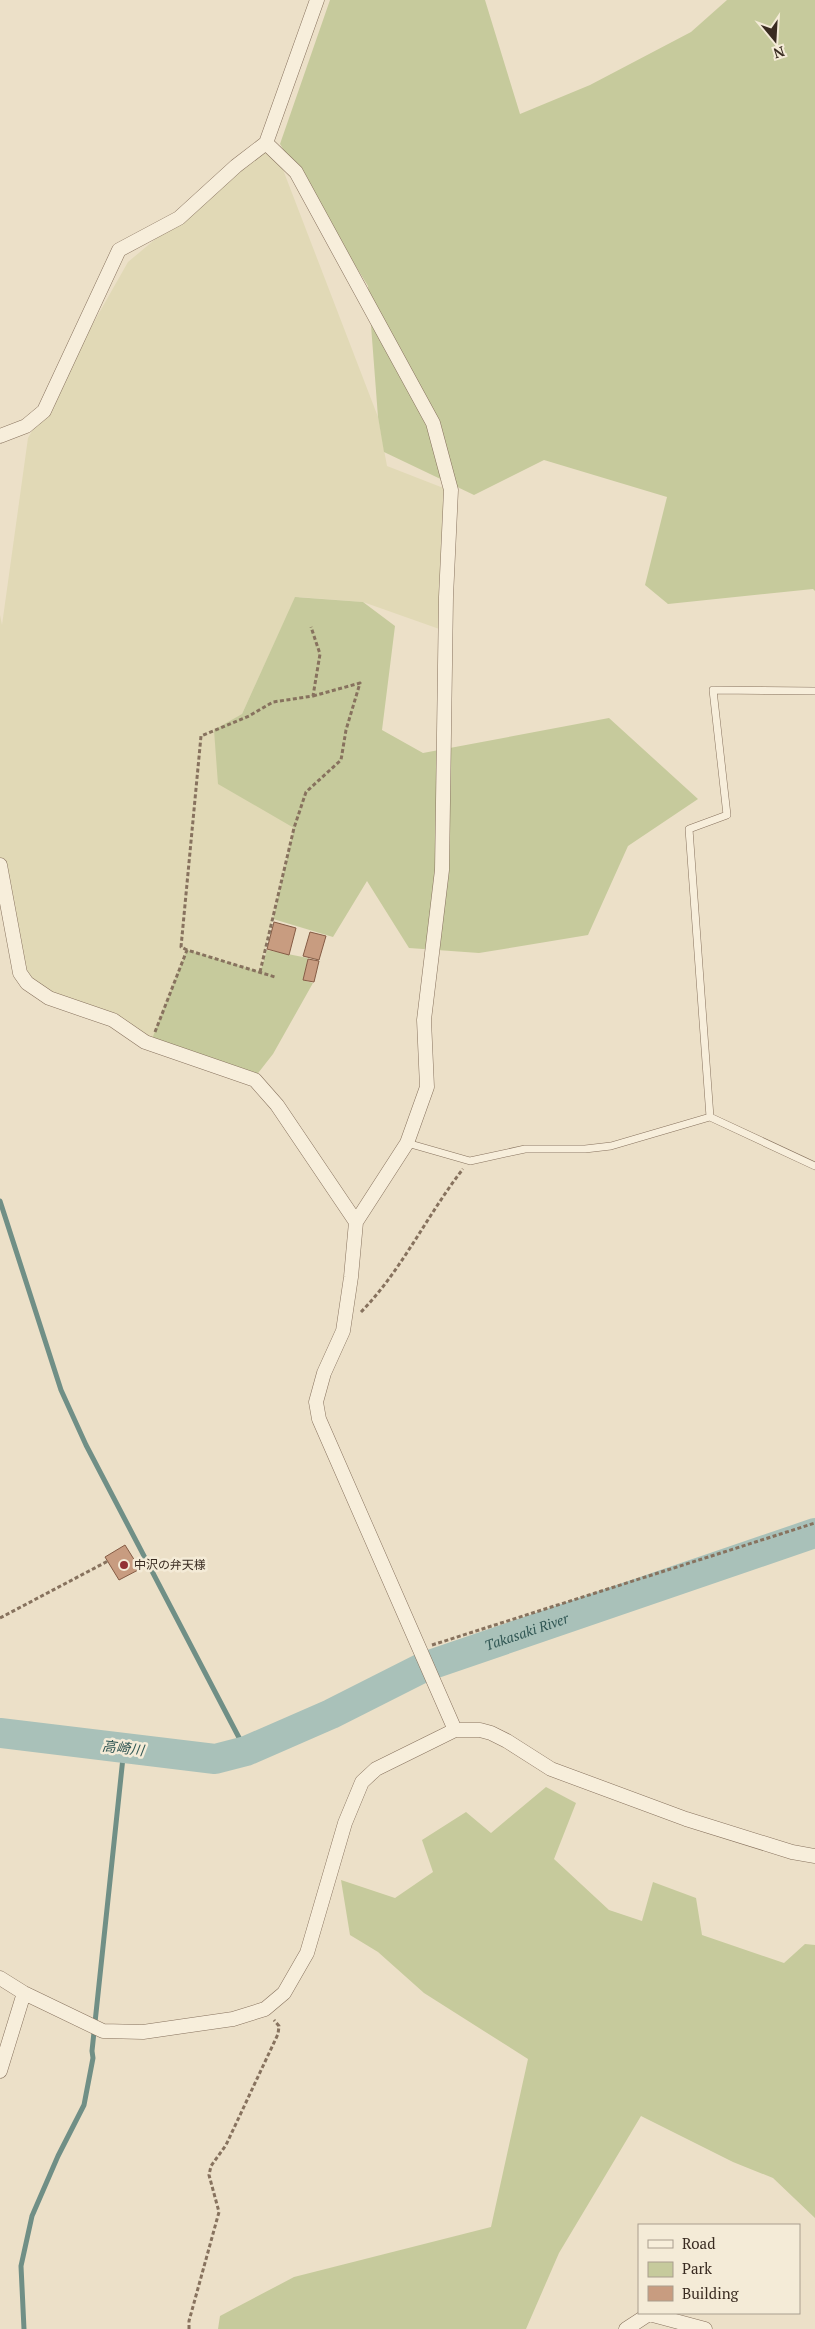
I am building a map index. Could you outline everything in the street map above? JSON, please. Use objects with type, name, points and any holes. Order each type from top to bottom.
[{"type":"street","points":[[0,436],[26,426],[44,411],[119,250],[179,218],[236,166],[266,143],[317,0]]},
{"type":"street","points":[[266,143],[296,172],[420,398],[433,423],[451,490],[446,597],[442,870],[424,1020],[428,1087],[407,1143],[356,1222],[351,1277],[343,1331],[316,1402],[319,1419],[455,1730]]},
{"type":"street","points":[[0,865],[20,972],[27,983],[49,998],[113,1020],[150,1044],[255,1080],[277,1105],[356,1222]]},
{"type":"street","points":[[0,1978],[24,1993],[103,2031],[143,2032],[224,2021],[249,2016],[265,2009],[284,1993],[307,1953],[345,1823],[362,1782],[376,1768],[455,1730],[480,1730],[491,1733],[508,1741],[551,1769],[686,1819],[792,1852],[815,1856]]},
{"type":"street","points":[[0,2071],[24,1993]]},
{"type":"street","points":[[626,2329],[650,2314],[705,2329]]},
{"type":"lane","points":[[710,1117],[688,828],[727,815],[713,690],[815,691]]},
{"type":"lane","points":[[407,1143],[470,1161],[525,1149],[585,1149],[611,1146],[710,1117],[815,1166]]},
{"type":"path","points":[[311,628],[320,654],[313,696]]},
{"type":"path","points":[[260,972],[294,828],[306,792],[341,760],[346,730],[360,683],[313,696],[273,702],[249,716],[201,736],[181,947],[275,977]]},
{"type":"path","points":[[150,1044],[187,950]]},
{"type":"path","points":[[343,1331],[380,1293],[448,1189],[470,1161]]},
{"type":"path","points":[[419,1649],[815,1523]]},
{"type":"path","points":[[0,1618],[108,1561]]},
{"type":"path","points":[[189,2329],[189,2321],[219,2212],[209,2175],[212,2166],[226,2145],[278,2034],[279,2026],[265,2009]]},
{"type":"shaded area","points":[[264,148],[282,167],[378,417],[387,466],[446,489],[445,631],[363,602],[299,597],[284,622],[242,714],[294,828],[260,972],[151,1041],[27,983],[0,865],[0,615],[2,625],[28,438],[128,262]]},
{"type":"green space","points":[[330,0],[485,0],[520,114],[590,85],[691,32],[727,0],[815,0],[815,591],[813,589],[668,604],[645,585],[667,497],[544,460],[474,495],[384,452],[378,417],[368,286],[280,144]]},
{"type":"green space","points":[[295,597],[363,602],[395,626],[382,730],[423,753],[609,718],[698,799],[628,846],[588,935],[479,953],[409,948],[367,881],[333,937],[273,919],[294,828],[218,784],[214,730],[242,714]]},
{"type":"green space","points":[[187,950],[260,972],[267,950],[308,958],[303,980],[313,983],[273,1054],[255,1077],[150,1044]]},
{"type":"green space","points":[[546,1787],[576,1803],[554,1859],[609,1910],[642,1921],[653,1882],[696,1898],[702,1935],[784,1963],[805,1944],[815,1945],[815,2218],[773,2178],[733,2162],[641,2116],[559,2253],[526,2329],[218,2329],[220,2316],[294,2277],[491,2227],[528,2059],[424,1993],[378,1952],[350,1935],[341,1880],[395,1898],[433,1872],[422,1840],[466,1812],[491,1833]]},
{"type":"building","points":[[274,922],[296,928],[289,955],[267,949]]},
{"type":"building","points":[[310,932],[326,936],[319,960],[303,956]]},
{"type":"building","points":[[308,959],[319,961],[314,982],[303,980]]},
{"type":"building","name":"中沢の弁天様","points":[[125,1545],[140,1569],[119,1580],[105,1557]]},
{"type":"waterway","points":[[0,1201],[61,1390],[86,1445],[246,1751]]},
{"type":"waterway","name":"Takasaki River","points":[[0,1733],[215,1759],[246,1751],[331,1714],[424,1667],[815,1533]]},
{"type":"waterway","name":"高崎川","points":[[24,2329],[21,2266],[32,2216],[58,2156],[84,2105],[93,2058],[92,2051],[124,1748]]},
{"type":"place","name":"中沢の弁天様","points":[[124,1565]]}]
